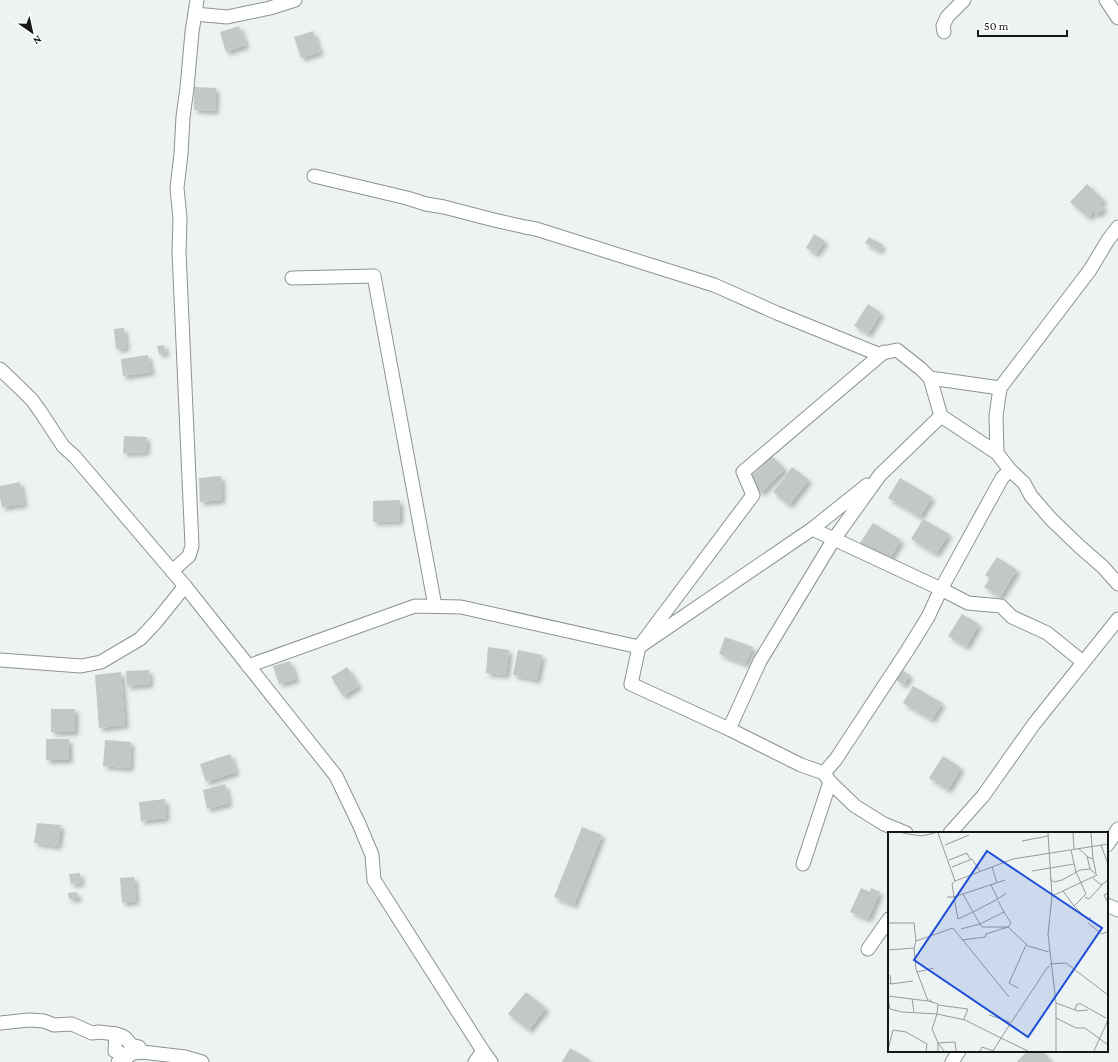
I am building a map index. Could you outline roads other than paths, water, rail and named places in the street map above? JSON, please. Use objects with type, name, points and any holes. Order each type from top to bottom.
[{"type":"street","points":[[172,571],[190,556],[192,546],[179,260],[180,218],[177,188],[192,32],[197,0]]},
{"type":"street","points":[[195,14],[227,17],[270,8],[295,0]]},
{"type":"street","points":[[944,32],[943,26],[947,17],[964,0]]},
{"type":"street","points":[[1106,0],[1118,18]]},
{"type":"street","points":[[314,176],[399,196],[426,204],[536,229],[714,285],[777,314],[878,354],[897,350],[930,378],[941,416],[997,453],[1010,470],[1024,483],[1031,496],[1051,519],[1103,567],[1118,584]]},
{"type":"street","points":[[997,453],[996,416],[1000,388],[1090,270],[1108,240],[1118,227]]},
{"type":"street","points":[[292,278],[374,276],[435,606]]},
{"type":"street","points":[[884,352],[744,472],[753,494],[639,646],[631,684],[729,729],[827,778],[855,806],[884,824],[904,832]]},
{"type":"street","points":[[0,369],[32,400],[62,446],[75,457],[172,571],[336,776],[360,824],[372,855],[374,880],[482,1051],[491,1062]]},
{"type":"street","points":[[930,378],[1000,388]]},
{"type":"street","points":[[248,666],[415,606],[461,607],[639,646],[812,529],[880,475],[941,416]]},
{"type":"street","points":[[803,864],[827,778],[836,759],[928,617],[941,589],[1002,478],[1010,470]]},
{"type":"street","points":[[729,729],[760,661],[834,539],[880,475]]},
{"type":"street","points":[[812,529],[968,603],[1001,606],[1012,617],[1047,633],[1083,662]]},
{"type":"street","points":[[0,660],[81,666],[101,662],[140,639],[156,622],[184,586]]},
{"type":"street","points":[[951,832],[983,796],[1034,724],[1118,619]]},
{"type":"street","points":[[1108,844],[1118,829]]},
{"type":"street","points":[[1108,905],[1118,910]]},
{"type":"street","points":[[868,949],[888,920]]},
{"type":"street","points":[[0,1023],[19,1020],[44,1021],[54,1025],[72,1024],[92,1033],[99,1032],[116,1034],[125,1037],[131,1045],[139,1047],[142,1052]]},
{"type":"street","points":[[116,1034],[115,1051],[123,1059],[138,1052],[142,1052],[185,1056],[202,1062]]},
{"type":"street","points":[[475,1062],[482,1051]]},
{"type":"street","points":[[952,1062],[958,1052]]}]
